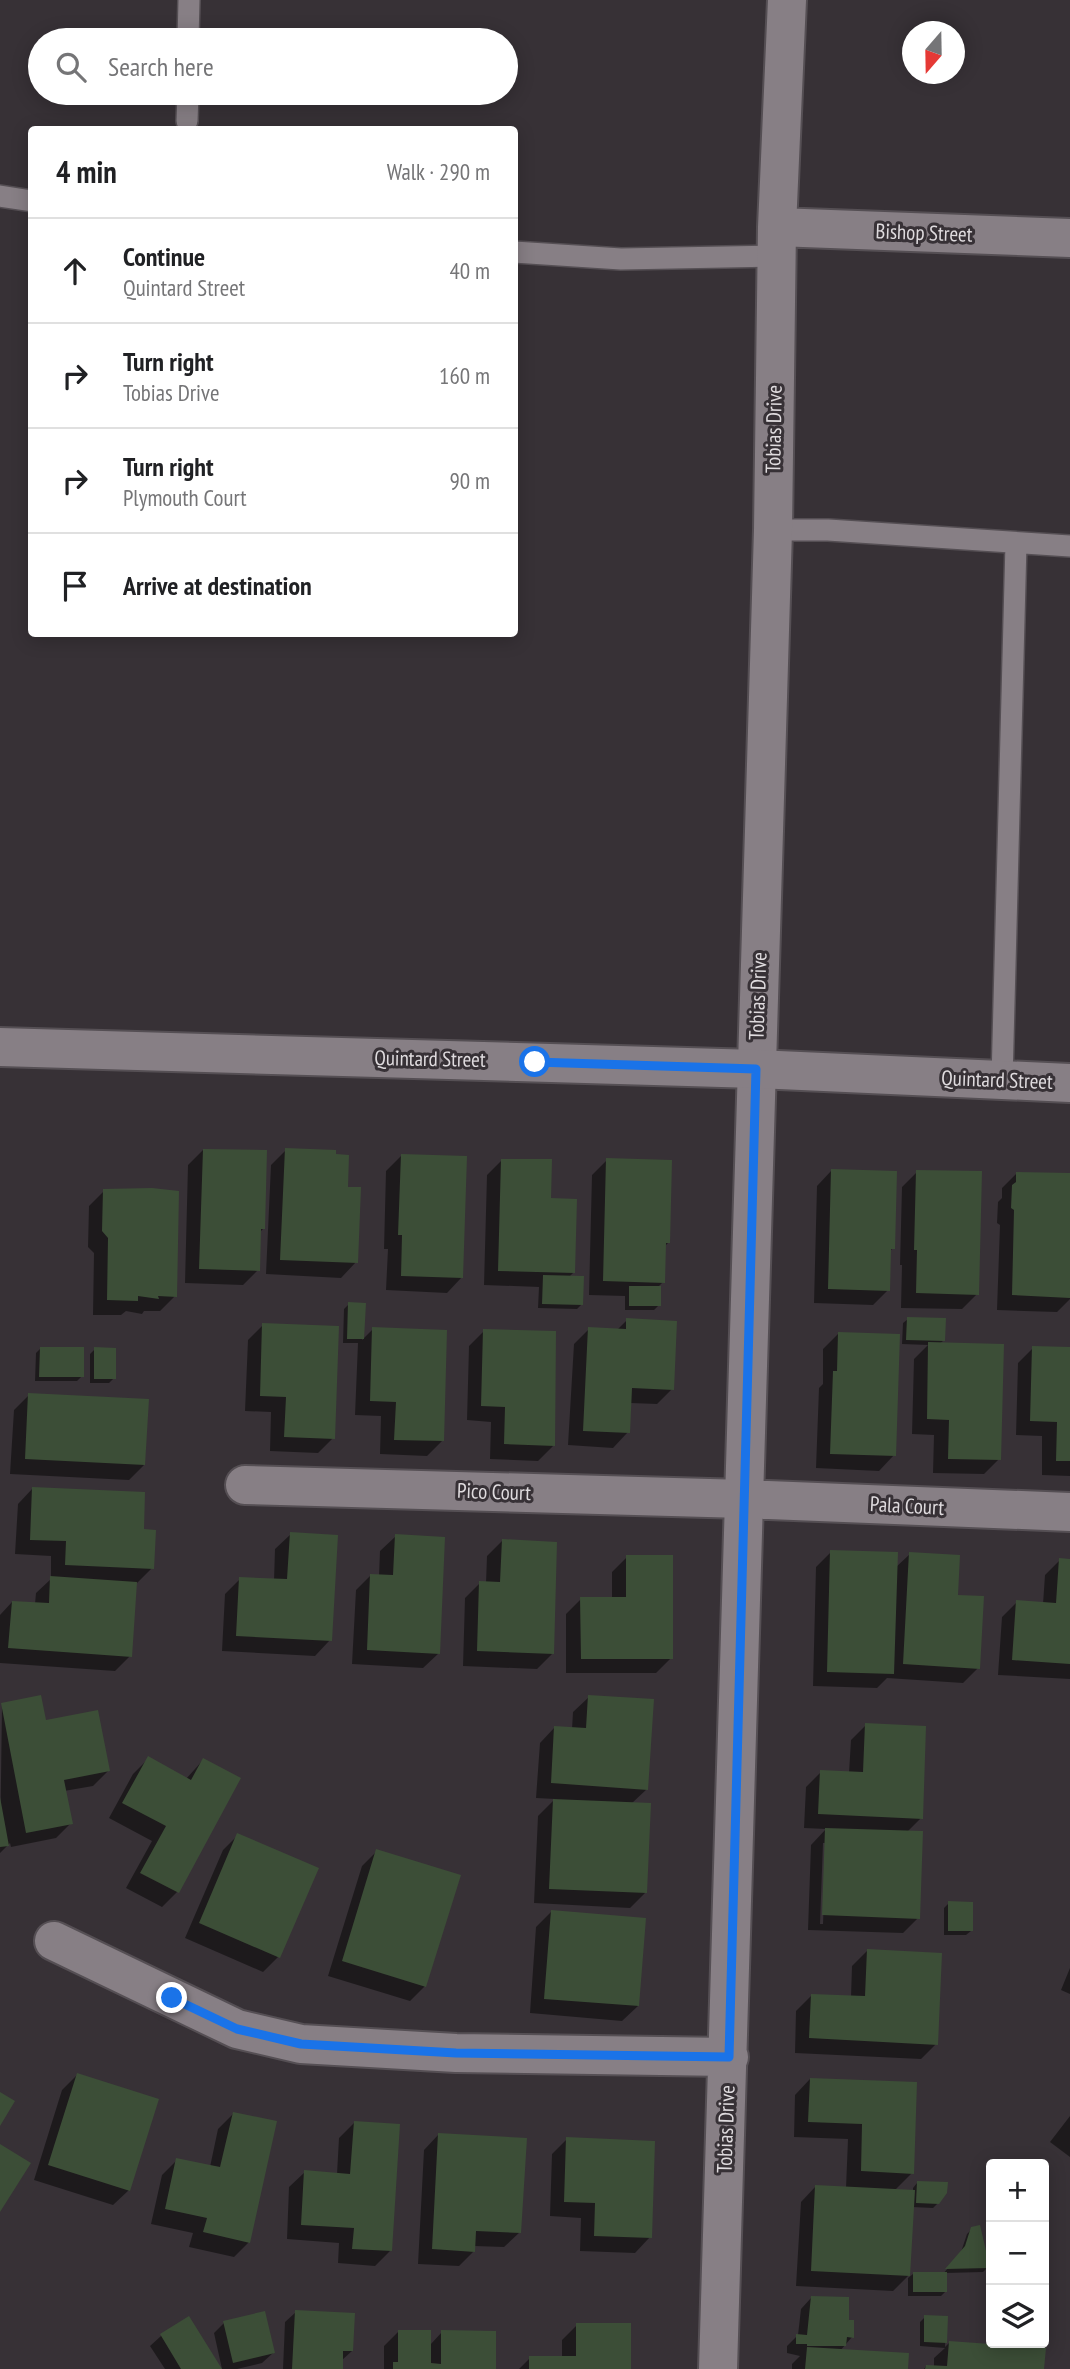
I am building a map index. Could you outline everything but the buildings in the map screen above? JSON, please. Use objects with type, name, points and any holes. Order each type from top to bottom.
[{"type":"street","name":"Tobias Drive","points":[[718,2369],[773,530],[777,242],[787,0]]},
{"type":"street","name":"Bishop Street","points":[[777,242],[1070,238]]},
{"type":"street","name":"Quintard Street","points":[[0,1048],[756,1069],[1070,1083]]},
{"type":"street","name":"Pico Court","points":[[244,1485],[744,1499]]},
{"type":"street","name":"Pala Court","points":[[744,1499],[1070,1512]]},
{"type":"street","points":[[54,1941],[237,2029],[301,2044],[456,2053],[729,2057]]},
{"type":"lane","points":[[188,28],[189,0]]},
{"type":"lane","points":[[187,121],[188,105]]},
{"type":"lane","points":[[0,196],[28,200]]},
{"type":"lane","points":[[518,252],[621,259],[777,242]]},
{"type":"lane","points":[[773,530],[828,530],[1070,546]]},
{"type":"lane","points":[[1002,1080],[1016,543]]},
{"type":"route","points":[[172,1998],[237,2029],[301,2044],[456,2053],[729,2057],[756,1069],[535,1062]]}]
